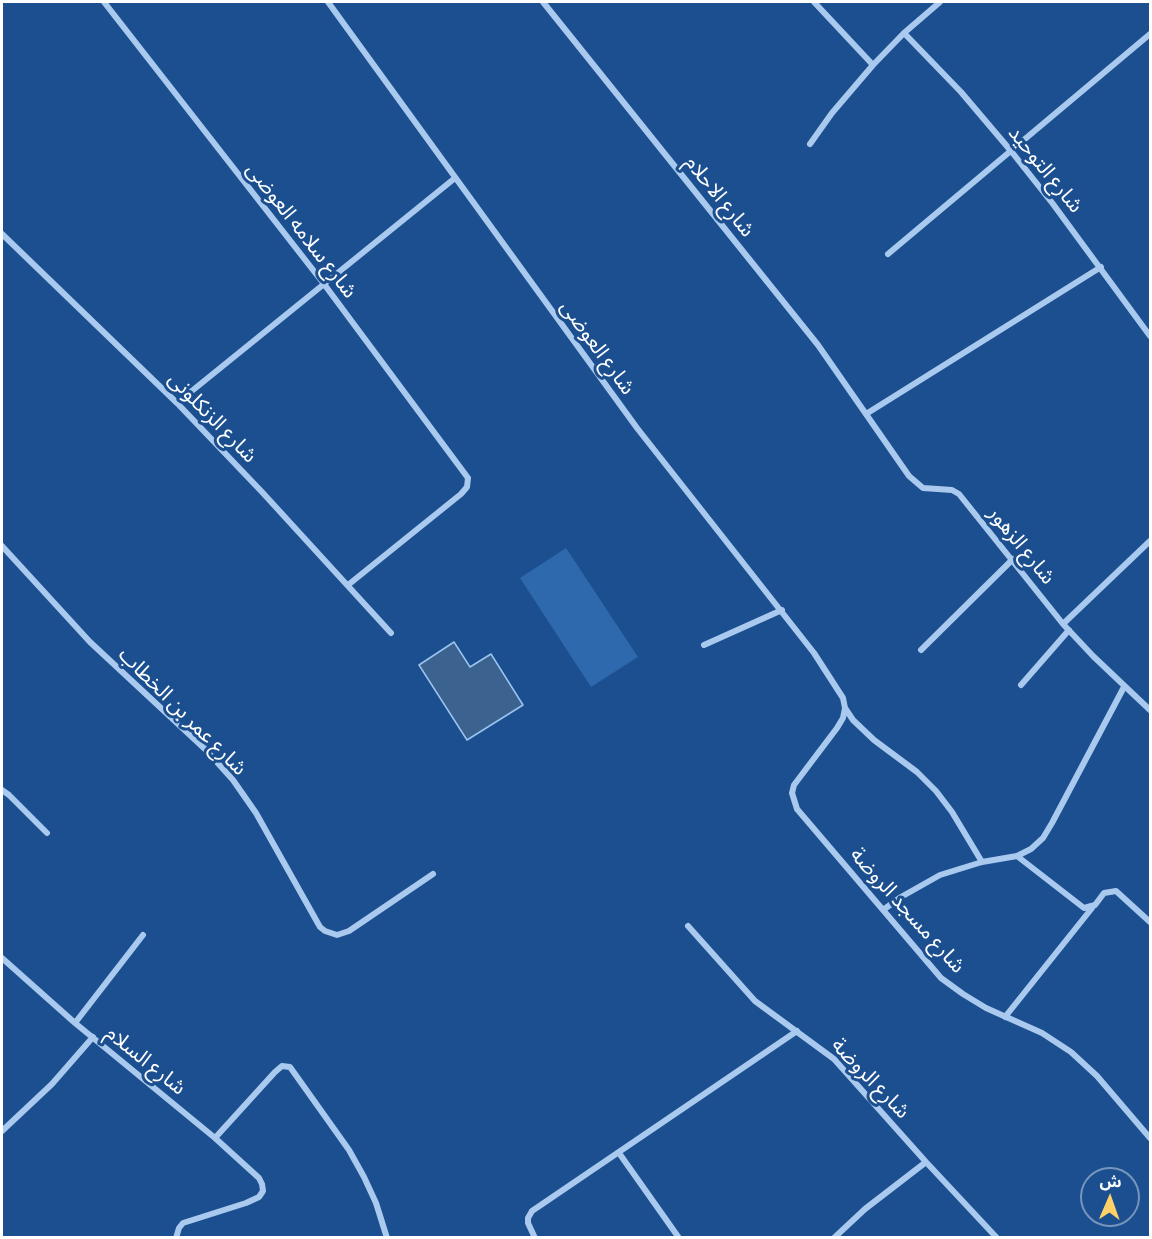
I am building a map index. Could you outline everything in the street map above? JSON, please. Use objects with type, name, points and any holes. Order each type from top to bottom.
[{"type":"street","name":"شارع سلامه العوضى","points":[[104,2],[324,284],[466,474],[468,482],[461,494],[348,585]]},
{"type":"street","name":"شارع العوضى","points":[[328,2],[637,428],[814,653],[843,698],[845,708],[863,731],[917,772],[936,791],[952,812],[982,861]]},
{"type":"street","name":"شارع الاحلام","points":[[543,2],[818,345],[866,414]]},
{"type":"street","points":[[814,2],[873,65]]},
{"type":"street","points":[[810,144],[832,113],[873,65],[904,33],[940,2]]},
{"type":"street","name":"شارع التوحيد","points":[[904,33],[961,92],[1011,151],[1101,267],[1150,336]]},
{"type":"street","points":[[888,254],[1150,34]]},
{"type":"street","points":[[177,403],[455,178]]},
{"type":"street","name":"شارع الزنكلونى","points":[[2,234],[177,403],[391,633]]},
{"type":"street","points":[[866,414],[1101,267]]},
{"type":"street","name":"شارع الزهور","points":[[866,414],[909,476],[923,488],[952,490],[959,494],[1063,624],[1124,687],[1150,710]]},
{"type":"street","points":[[1063,624],[1150,541]]},
{"type":"street","name":"شارع عمر بن الخطاب","points":[[2,546],[90,642],[206,750],[232,780],[256,813],[320,927],[325,931],[337,935],[349,931],[433,874]]},
{"type":"street","points":[[921,650],[1012,559]]},
{"type":"street","points":[[704,645],[782,610]]},
{"type":"street","points":[[1021,685],[1070,630]]},
{"type":"street","points":[[883,910],[940,875],[982,861],[1017,856],[1031,849],[1043,838],[1124,687]]},
{"type":"street","name":"شارع مسجد الروضة","points":[[845,708],[843,718],[794,785],[793,802],[797,809],[941,978],[963,994],[1042,1034],[1071,1053],[1097,1076],[1150,1138]]},
{"type":"street","points":[[2,789],[47,833]]},
{"type":"street","points":[[1017,856],[1077,904],[1084,908],[1092,908]]},
{"type":"street","points":[[1005,1017],[1104,893],[1116,891],[1150,922]]},
{"type":"street","name":"شارع الروضة","points":[[688,926],[755,1001],[834,1059],[997,1238]]},
{"type":"street","points":[[75,1023],[143,935]]},
{"type":"street","name":"شارع السلام","points":[[2,958],[75,1023],[216,1138],[259,1178],[263,1191],[254,1200],[183,1224],[176,1238]]},
{"type":"street","points":[[535,1238],[528,1223],[532,1211],[796,1032]]},
{"type":"street","points":[[2,1131],[52,1084],[93,1037]]},
{"type":"street","points":[[216,1138],[275,1072],[282,1066],[290,1067],[349,1150],[376,1203],[387,1238]]},
{"type":"street","points":[[619,1153],[679,1238]]},
{"type":"street","points":[[834,1238],[865,1209],[926,1162]]},
{"type":"shaded area","points":[[566,548],[638,657],[591,687],[520,578]]},
{"type":"shaded area","points":[[454,642],[470,667],[491,654],[523,705],[467,740],[419,665]]}]
